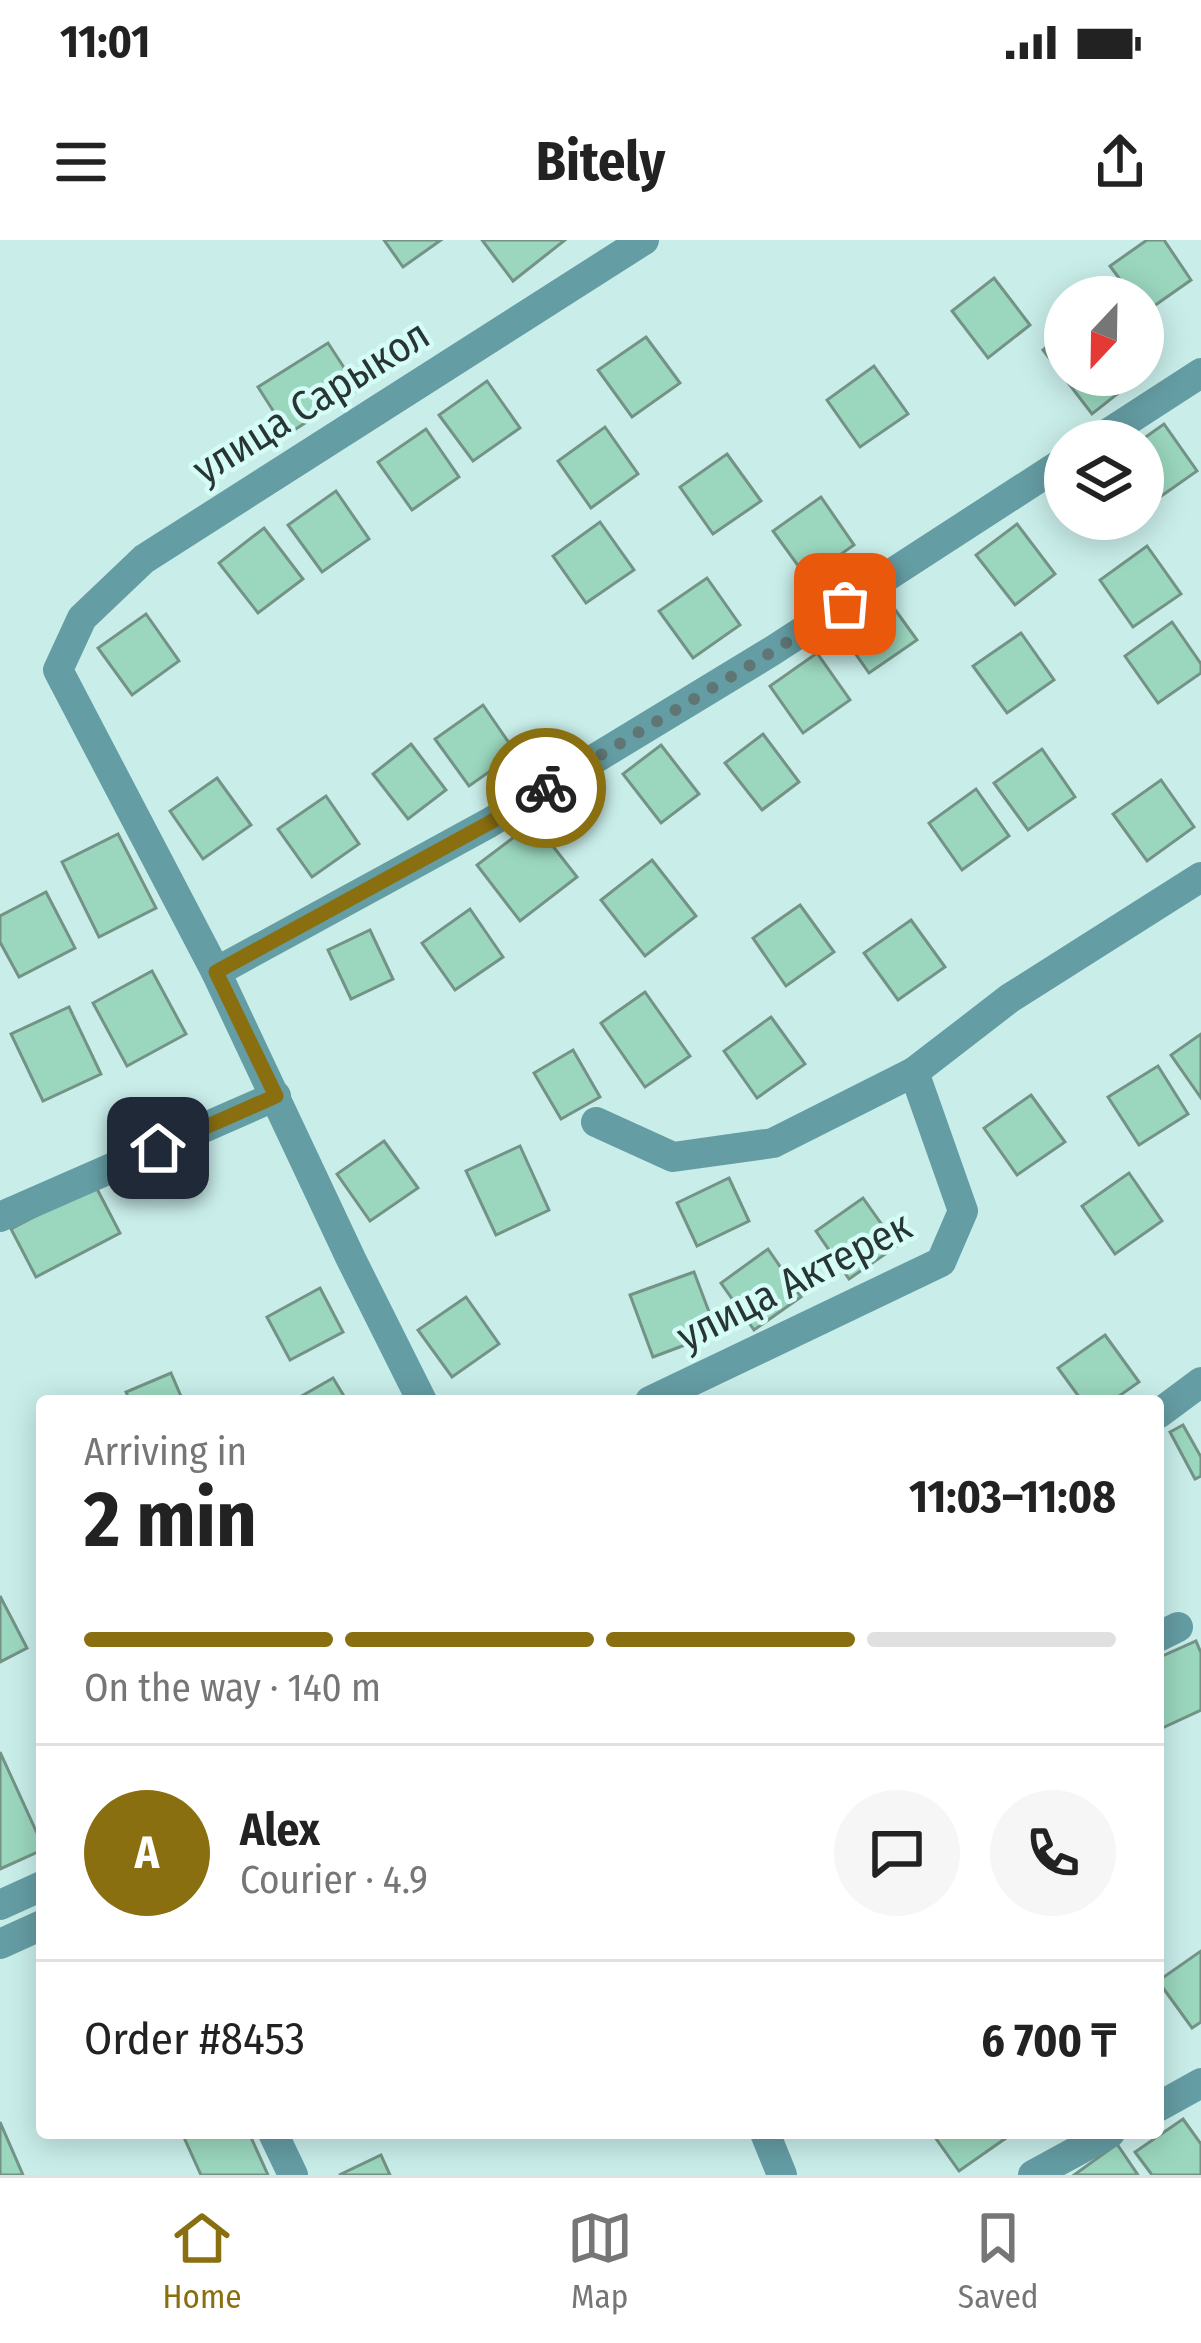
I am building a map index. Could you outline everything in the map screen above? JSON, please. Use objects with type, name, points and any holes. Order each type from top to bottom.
[{"type":"street","name":"улица Сарыкол","points":[[216,972],[58,670],[82,618],[144,559],[644,240]]},
{"type":"street","points":[[1128,420],[1201,373]]},
{"type":"street","points":[[419,1395],[216,972],[489,823],[772,652],[1044,475]]},
{"type":"street","points":[[596,1123],[673,1157],[773,1143],[914,1072],[1010,998],[1201,877]]},
{"type":"street","name":"улица Актерек","points":[[663,1395],[940,1262],[963,1211],[914,1072]]},
{"type":"street","points":[[0,1217],[276,1096]]},
{"type":"street","points":[[1164,1410],[1201,1382]]},
{"type":"street","points":[[0,1905],[36,1889]]},
{"type":"street","points":[[0,1944],[36,1928]]},
{"type":"street","points":[[1164,2104],[1201,2083]]},
{"type":"street","points":[[276,2139],[292,2175]]},
{"type":"street","points":[[767,2139],[782,2175]]},
{"type":"street","points":[[1034,2175],[1099,2139]]},
{"type":"building","points":[[384,240],[441,240],[403,267]]},
{"type":"building","points":[[482,240],[565,240],[513,281]]},
{"type":"building","points":[[1147,240],[1164,240],[1191,280],[1164,299],[1164,276],[1117,276],[1110,266]]},
{"type":"building","points":[[994,278],[1030,325],[988,358],[952,311]]},
{"type":"building","points":[[646,337],[680,383],[632,417],[598,370]]},
{"type":"building","points":[[328,343],[358,389],[288,434],[258,387]]},
{"type":"building","points":[[874,366],[908,414],[860,447],[827,400]]},
{"type":"building","points":[[487,381],[520,428],[473,461],[439,415]]},
{"type":"building","points":[[1078,396],[1115,396],[1092,414]]},
{"type":"building","points":[[1164,424],[1197,471],[1164,494]]},
{"type":"building","points":[[605,427],[638,474],[591,508],[558,461]]},
{"type":"building","points":[[426,429],[459,477],[412,510],[378,462]]},
{"type":"building","points":[[727,454],[761,501],[713,534],[680,487]]},
{"type":"building","points":[[336,491],[369,539],[322,572],[288,525]]},
{"type":"building","points":[[821,497],[854,545],[807,578],[773,531]]},
{"type":"building","points":[[600,522],[634,570],[586,603],[553,556]]},
{"type":"building","points":[[1017,524],[1055,574],[1015,605],[976,555]]},
{"type":"building","points":[[264,528],[303,579],[258,613],[219,563]]},
{"type":"building","points":[[1147,546],[1181,594],[1133,627],[1100,580]]},
{"type":"building","points":[[707,578],[740,625],[693,658],[659,611]]},
{"type":"building","points":[[883,593],[917,640],[869,673],[836,626]]},
{"type":"building","points":[[146,614],[179,661],[132,695],[98,648]]},
{"type":"building","points":[[1172,622],[1201,664],[1201,673],[1158,703],[1125,656]]},
{"type":"building","points":[[1021,633],[1054,680],[1007,713],[973,666]]},
{"type":"building","points":[[817,653],[850,700],[803,733],[770,686]]},
{"type":"building","points":[[483,705],[516,753],[469,786],[435,739]]},
{"type":"building","points":[[763,734],[799,782],[762,810],[725,763]]},
{"type":"building","points":[[411,744],[446,790],[408,819],[373,774]]},
{"type":"building","points":[[661,745],[699,794],[661,823],[623,774]]},
{"type":"building","points":[[1042,749],[1075,797],[1028,830],[994,783]]},
{"type":"building","points":[[217,778],[251,825],[203,859],[170,811]]},
{"type":"building","points":[[1161,780],[1194,827],[1147,861],[1113,814]]},
{"type":"building","points":[[976,789],[1009,836],[962,870],[929,823]]},
{"type":"building","points":[[326,796],[359,844],[312,877],[278,829]]},
{"type":"building","points":[[534,822],[577,877],[520,921],[477,865]]},
{"type":"building","points":[[118,834],[156,908],[99,937],[62,862]]},
{"type":"building","points":[[652,860],[696,916],[645,956],[601,900]]},
{"type":"building","points":[[46,892],[75,948],[19,977],[0,942],[0,916]]},
{"type":"building","points":[[800,905],[834,952],[786,986],[753,938]]},
{"type":"building","points":[[470,909],[503,957],[455,990],[422,943]]},
{"type":"building","points":[[911,920],[945,967],[898,1000],[864,953]]},
{"type":"building","points":[[370,930],[393,979],[351,999],[328,950]]},
{"type":"building","points":[[152,971],[186,1034],[127,1066],[93,1003]]},
{"type":"building","points":[[645,992],[690,1056],[645,1087],[601,1023]]},
{"type":"building","points":[[69,1007],[101,1074],[43,1101],[11,1034]]},
{"type":"building","points":[[771,1017],[805,1064],[757,1098],[724,1051]]},
{"type":"building","points":[[1201,1034],[1201,1098],[1171,1055]]},
{"type":"building","points":[[573,1050],[600,1097],[561,1119],[534,1073]]},
{"type":"building","points":[[1158,1066],[1188,1114],[1139,1145],[1108,1097]]},
{"type":"building","points":[[1031,1095],[1065,1142],[1017,1175],[984,1128]]},
{"type":"building","points":[[384,1141],[418,1188],[370,1221],[337,1174]]},
{"type":"building","points":[[520,1146],[549,1210],[496,1235],[466,1171]]},
{"type":"building","points":[[1129,1173],[1162,1221],[1115,1254],[1082,1206]]},
{"type":"building","points":[[729,1178],[749,1221],[697,1246],[677,1203]]},
{"type":"building","points":[[95,1185],[120,1233],[36,1277],[11,1229]]},
{"type":"building","points":[[863,1198],[897,1246],[849,1279],[816,1231]]},
{"type":"building","points":[[768,1249],[801,1297],[754,1330],[721,1283]]},
{"type":"building","points":[[694,1272],[717,1333],[653,1357],[630,1295]]},
{"type":"building","points":[[320,1288],[343,1332],[290,1360],[267,1317]]},
{"type":"building","points":[[466,1297],[499,1344],[452,1377],[418,1330]]},
{"type":"building","points":[[1105,1335],[1139,1382],[1121,1395],[1078,1395],[1058,1368]]},
{"type":"building","points":[[171,1373],[180,1395],[127,1395]]},
{"type":"building","points":[[333,1378],[343,1395],[303,1395]]},
{"type":"building","points":[[1183,1425],[1201,1457],[1201,1476],[1195,1479],[1170,1432]]},
{"type":"building","points":[[0,1596],[27,1648],[0,1662]]},
{"type":"building","points":[[1196,1641],[1201,1653],[1201,1710],[1164,1727],[1164,1655]]},
{"type":"building","points":[[0,1752],[36,1831],[36,1853],[0,1869]]},
{"type":"building","points":[[1201,1951],[1201,2022],[1192,2028],[1164,1989],[1164,1977]]},
{"type":"building","points":[[1183,2119],[1201,2144],[1201,2175],[1152,2175],[1135,2152],[1154,2139],[1164,2139],[1164,2132]]},
{"type":"building","points":[[0,2122],[23,2175],[0,2175]]},
{"type":"building","points":[[185,2139],[252,2139],[268,2175],[201,2175]]},
{"type":"building","points":[[936,2139],[1005,2139],[959,2171]]},
{"type":"building","points":[[1117,2144],[1138,2175],[1074,2175]]},
{"type":"building","points":[[381,2155],[390,2175],[339,2175]]},
{"type":"way so far","points":[[546,788],[845,604]]},
{"type":"route","points":[[158,1148],[276,1096],[216,972],[546,788]]}]
